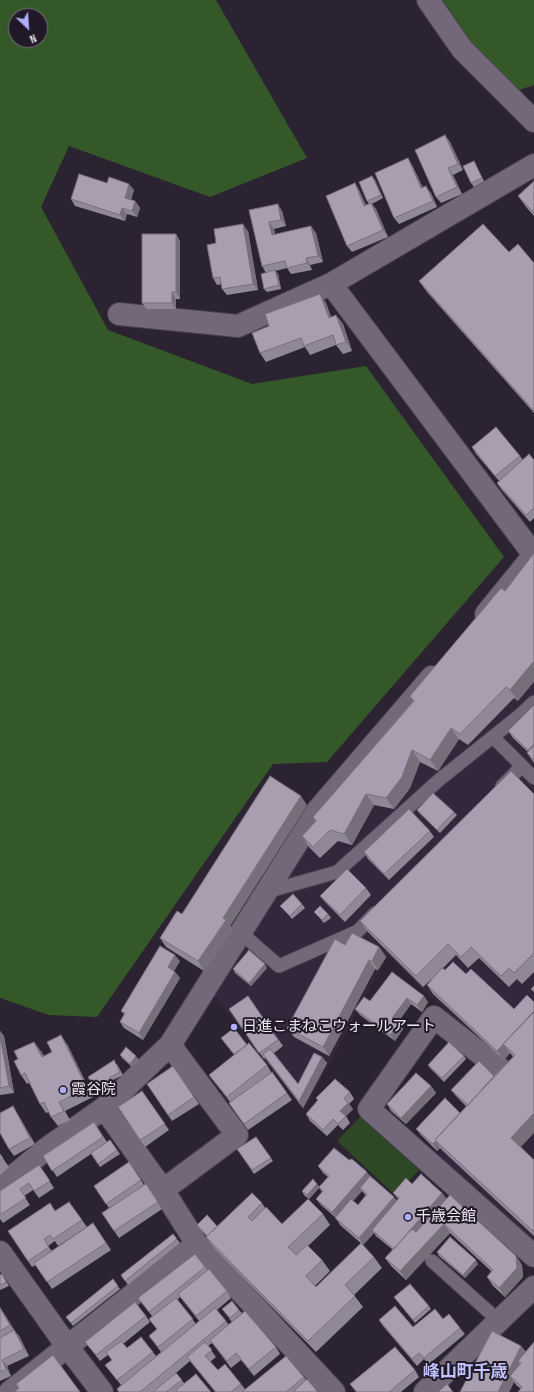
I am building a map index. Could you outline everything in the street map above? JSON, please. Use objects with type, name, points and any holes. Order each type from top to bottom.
[{"type":"street","points":[[428,0],[462,48],[534,121]]},
{"type":"street","points":[[119,314],[238,326],[332,284],[534,165]]},
{"type":"street","points":[[332,284],[534,555],[471,632]]},
{"type":"street","points":[[0,1187],[46,1149],[104,1108],[170,1045],[317,811],[447,660]]},
{"type":"street","points":[[504,1072],[434,1017],[369,1109],[534,1256]]},
{"type":"street","points":[[162,1190],[236,1135],[170,1045]]},
{"type":"street","points":[[104,1108],[162,1190],[197,1244],[334,1392]]},
{"type":"street","points":[[10,1392],[197,1244]]},
{"type":"street","points":[[0,1252],[67,1346],[102,1392]]},
{"type":"street","points":[[425,1392],[534,1287]]},
{"type":"lane","points":[[266,892],[337,872],[439,780],[534,702]]},
{"type":"lane","points":[[493,737],[534,778]]},
{"type":"lane","points":[[494,794],[522,766]]},
{"type":"lane","points":[[240,932],[279,966],[358,931],[385,903]]},
{"type":"lane","points":[[432,1261],[499,1321]]},
{"type":"shaded area","points":[[534,569],[534,1248],[436,1155],[514,1070],[424,991],[388,955],[304,1111],[213,995],[256,931],[322,820]]},
{"type":"green space","points":[[0,0],[216,0],[307,158],[210,197],[69,146],[41,207],[108,330],[252,384],[366,366],[504,557],[327,762],[273,764],[97,1017],[49,1015],[0,998]]},
{"type":"green space","points":[[438,0],[534,0],[534,85],[519,90],[470,44]]},
{"type":"green space","points":[[361,1116],[419,1170],[395,1195],[337,1141]]},
{"type":"building","points":[[445,135],[458,164],[448,168],[457,187],[436,197],[415,150]]},
{"type":"building","points":[[408,158],[421,188],[426,186],[433,201],[394,218],[375,173]]},
{"type":"building","points":[[474,161],[482,178],[471,183],[463,166]]},
{"type":"building","points":[[79,174],[107,183],[109,177],[129,184],[125,198],[135,201],[132,211],[122,208],[120,215],[71,199]]},
{"type":"building","points":[[372,176],[381,195],[367,201],[359,182]]},
{"type":"building","points":[[534,181],[534,213],[518,196]]},
{"type":"building","points":[[355,183],[364,206],[371,203],[383,230],[347,246],[326,196]]},
{"type":"building","points":[[278,204],[281,220],[269,222],[272,235],[311,226],[318,256],[306,258],[307,263],[287,268],[285,261],[262,266],[249,210]]},
{"type":"building","points":[[243,224],[253,284],[222,289],[220,277],[213,278],[207,245],[216,243],[214,229]]},
{"type":"building","points":[[483,224],[509,252],[518,244],[534,263],[534,411],[419,281]]},
{"type":"building","points":[[142,234],[176,234],[176,292],[172,292],[172,303],[142,303]]},
{"type":"building","points":[[275,270],[279,285],[264,289],[261,274]]},
{"type":"building","points":[[320,294],[329,318],[336,315],[346,342],[336,345],[333,335],[304,346],[301,338],[260,353],[252,333],[269,326],[265,314]]},
{"type":"building","points":[[496,427],[520,456],[495,476],[472,447]]},
{"type":"building","points":[[529,454],[534,460],[534,508],[526,515],[497,483]]},
{"type":"building","points":[[534,553],[534,661],[510,690],[506,687],[460,734],[451,728],[430,760],[412,750],[402,777],[386,798],[366,794],[344,834],[330,830],[313,847],[302,836],[316,821],[313,817],[414,701],[410,696],[501,588],[505,591]]},
{"type":"building","points":[[534,705],[534,744],[528,750],[508,731]]},
{"type":"building","points":[[534,746],[534,760],[527,753]]},
{"type":"building","points":[[511,771],[534,794],[534,953],[514,973],[509,968],[501,976],[471,947],[461,957],[448,944],[416,976],[360,921]]},
{"type":"building","points":[[270,776],[301,796],[223,918],[226,920],[198,961],[160,938],[177,911],[182,914]]},
{"type":"building","points":[[433,793],[454,812],[437,830],[417,810]]},
{"type":"building","points":[[409,809],[430,831],[384,874],[364,852]]},
{"type":"building","points":[[347,869],[366,888],[340,915],[320,896]]},
{"type":"building","points":[[293,894],[302,904],[290,916],[280,906]]},
{"type":"building","points":[[320,906],[328,914],[322,920],[314,912]]},
{"type":"building","points":[[352,933],[379,947],[372,961],[369,960],[323,1047],[287,1028],[335,939],[345,945]]},
{"type":"building","points":[[160,946],[175,955],[168,967],[175,972],[139,1033],[120,1022],[125,1013],[121,1011]]},
{"type":"building","points":[[249,950],[265,964],[249,983],[233,969]]},
{"type":"building","points":[[453,962],[466,974],[471,969],[514,1009],[527,995],[534,1002],[534,1011],[497,1051],[427,985],[442,968],[445,970]]},
{"type":"building","points":[[392,972],[424,996],[417,1005],[407,998],[392,1018],[399,1023],[390,1035],[355,1009],[364,997],[370,1001]]},
{"type":"building","points":[[248,996],[278,1040],[259,1053],[229,1009]]},
{"type":"building","points":[[534,1012],[534,1113],[511,1138],[534,1160],[534,1232],[435,1140],[515,1055],[503,1044]]},
{"type":"building","points":[[234,1028],[247,1045],[234,1054],[221,1038]]},
{"type":"building","name":"霞谷院","points":[[61,1035],[87,1088],[59,1102],[64,1111],[51,1117],[44,1102],[40,1104],[25,1073],[21,1075],[14,1061],[18,1059],[14,1051],[34,1042],[42,1057],[52,1052],[47,1042]]},
{"type":"building","points":[[0,1036],[9,1086],[0,1088]]},
{"type":"building","points":[[449,1042],[464,1056],[442,1078],[428,1065]]},
{"type":"building","points":[[249,1043],[267,1065],[227,1097],[209,1075]]},
{"type":"building","points":[[126,1047],[136,1056],[130,1064],[120,1055]]},
{"type":"building","points":[[270,1049],[298,1084],[314,1053],[322,1057],[299,1101],[263,1054]]},
{"type":"building","points":[[114,1060],[120,1072],[109,1078],[111,1082],[97,1090],[88,1077]]},
{"type":"building","points":[[479,1061],[494,1076],[468,1105],[451,1090]]},
{"type":"building","points":[[173,1066],[194,1097],[168,1115],[147,1084]]},
{"type":"building","points":[[272,1072],[287,1093],[244,1124],[229,1103]]},
{"type":"building","points":[[416,1073],[431,1086],[401,1118],[387,1104]]},
{"type":"building","points":[[335,1079],[350,1092],[344,1098],[348,1103],[340,1111],[346,1116],[338,1124],[333,1119],[323,1130],[306,1114],[318,1100],[316,1098]]},
{"type":"building","points":[[142,1091],[165,1124],[140,1140],[118,1107]]},
{"type":"building","points":[[445,1098],[460,1113],[433,1144],[416,1129]]},
{"type":"building","points":[[13,1106],[30,1138],[9,1149],[0,1133],[0,1113]]},
{"type":"building","points":[[94,1122],[103,1137],[52,1171],[43,1156]]},
{"type":"building","points":[[256,1137],[271,1158],[252,1170],[237,1149]]},
{"type":"building","points":[[110,1140],[117,1150],[98,1164],[91,1153]]},
{"type":"building","points":[[334,1148],[349,1160],[352,1159],[367,1172],[332,1212],[316,1199],[323,1191],[319,1187],[329,1176],[318,1166]]},
{"type":"building","points":[[0,1154],[3,1158],[0,1161]]},
{"type":"building","points":[[129,1162],[141,1180],[106,1204],[94,1186]]},
{"type":"building","points":[[39,1165],[50,1181],[34,1191],[29,1183],[20,1189],[26,1198],[0,1215],[0,1191]]},
{"type":"building","points":[[421,1174],[442,1193],[394,1249],[372,1230],[399,1198],[393,1193],[406,1178],[412,1184]]},
{"type":"building","points":[[370,1176],[394,1197],[359,1238],[335,1218],[351,1199],[358,1205],[367,1194],[360,1188]]},
{"type":"building","points":[[313,1179],[317,1184],[307,1195],[302,1191]]},
{"type":"building","points":[[146,1184],[158,1202],[114,1231],[102,1213]]},
{"type":"building","points":[[252,1193],[262,1203],[248,1217],[252,1221],[266,1207],[282,1224],[308,1199],[323,1214],[288,1247],[296,1255],[307,1245],[322,1260],[306,1276],[316,1287],[361,1243],[374,1257],[345,1285],[355,1296],[308,1341],[206,1237]]},
{"type":"building","points":[[450,1195],[516,1256],[517,1268],[499,1288],[487,1277],[493,1270],[444,1224],[400,1271],[385,1258],[412,1229],[416,1232]]},
{"type":"building","points":[[69,1202],[82,1220],[53,1239],[50,1235],[44,1239],[49,1247],[28,1261],[8,1231],[50,1203],[55,1211]]},
{"type":"building","points":[[207,1215],[217,1226],[207,1236],[197,1225]]},
{"type":"building","points":[[93,1223],[106,1243],[47,1282],[34,1263]]},
{"type":"building","points":[[173,1234],[177,1239],[125,1281],[121,1275]]},
{"type":"building","points":[[450,1237],[476,1260],[463,1275],[437,1252]]},
{"type":"building","points":[[195,1254],[205,1267],[149,1312],[138,1298]]},
{"type":"building","points":[[209,1269],[227,1291],[196,1316],[178,1294]]},
{"type":"building","points":[[2,1274],[6,1282],[0,1285],[0,1275]]},
{"type":"building","points":[[113,1279],[118,1286],[71,1323],[66,1317]]},
{"type":"building","points":[[410,1284],[429,1306],[413,1320],[394,1297]]},
{"type":"building","points":[[176,1298],[193,1319],[158,1347],[149,1336],[157,1329],[149,1319]]},
{"type":"building","points":[[232,1301],[239,1310],[230,1318],[222,1309]]},
{"type":"building","points":[[135,1302],[146,1316],[96,1355],[85,1342]]},
{"type":"building","points":[[395,1306],[413,1327],[435,1309],[443,1319],[449,1314],[460,1328],[424,1358],[419,1353],[412,1359],[379,1320]]},
{"type":"building","points":[[0,1308],[10,1325],[0,1331]]},
{"type":"building","points":[[215,1308],[226,1321],[140,1392],[119,1392],[117,1389]]},
{"type":"building","points":[[245,1311],[276,1347],[249,1369],[236,1353],[227,1361],[210,1340]]},
{"type":"building","points":[[14,1330],[24,1349],[2,1360],[6,1369],[0,1372],[0,1338]]},
{"type":"building","points":[[492,1331],[521,1346],[498,1392],[460,1392]]},
{"type":"building","points":[[141,1337],[153,1352],[117,1380],[105,1365],[112,1360],[106,1352],[121,1341],[127,1348]]},
{"type":"building","points":[[205,1342],[212,1350],[205,1356],[218,1370],[225,1364],[241,1384],[231,1392],[216,1392],[187,1357]]},
{"type":"building","points":[[534,1342],[534,1392],[518,1392],[522,1387],[510,1376],[521,1363],[518,1361]]},
{"type":"building","points":[[395,1347],[415,1370],[389,1392],[357,1392],[350,1384]]},
{"type":"building","points":[[53,1355],[80,1392],[14,1392],[19,1388],[16,1384]]},
{"type":"building","points":[[286,1356],[304,1377],[286,1392],[242,1392]]},
{"type":"building","points":[[176,1373],[182,1380],[167,1391],[168,1392],[153,1392]]},
{"type":"building","points":[[196,1374],[211,1392],[177,1392],[176,1390]]},
{"type":"building","points":[[307,1379],[318,1392],[293,1392]]},
{"type":"building","points":[[447,1384],[453,1392],[438,1392]]},
{"type":"place","name":"日進こまねこウォールアート","points":[[234,1027]]},
{"type":"place","name":"霞谷院","points":[[63,1090]]},
{"type":"place","name":"千歳会館","points":[[408,1217]]},
{"type":"district","name":"峰山町千歳","points":[[465,1373]]}]
